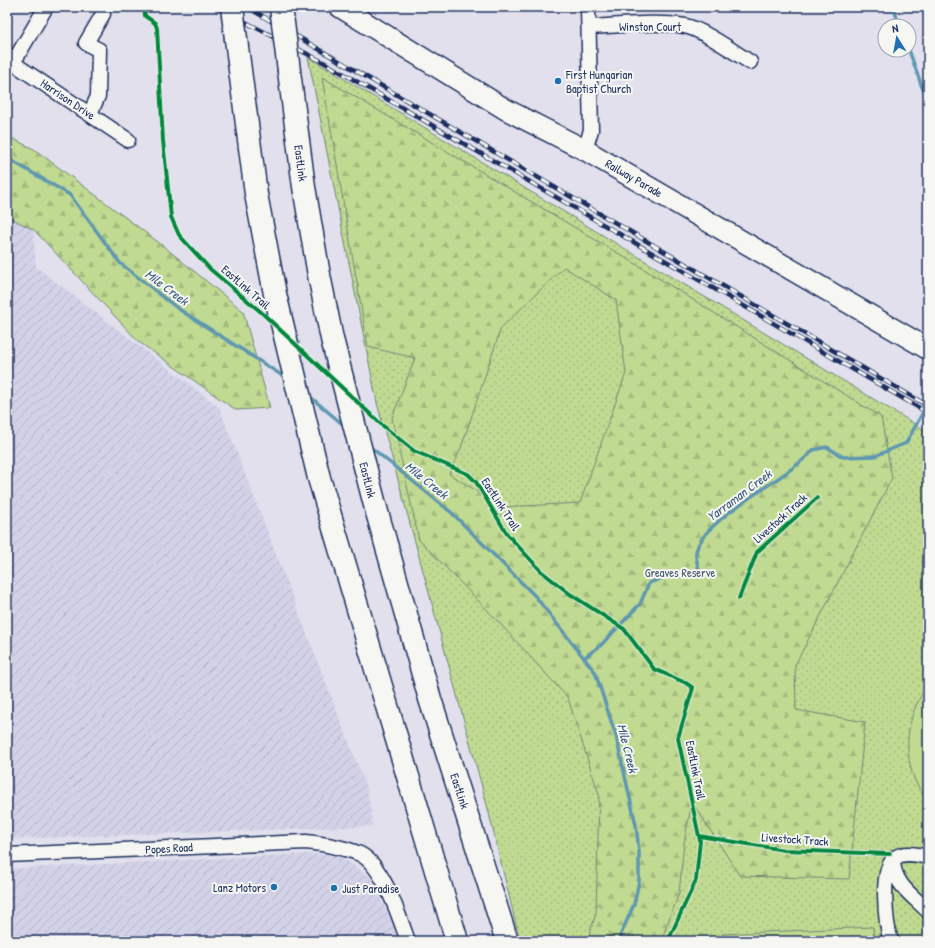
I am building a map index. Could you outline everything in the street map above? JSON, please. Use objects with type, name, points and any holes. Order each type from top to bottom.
[{"type":"highway","points":[[232,7],[256,194],[275,294],[319,478],[457,941]]},
{"type":"highway","name":"EastLink","points":[[281,7],[306,194],[319,275],[332,339],[375,505],[430,699],[507,941]]},
{"type":"main road","name":"Railway Parade","points":[[348,9],[505,109],[585,150],[928,349]]},
{"type":"street","points":[[10,61],[46,7]]},
{"type":"street","points":[[585,150],[591,130],[588,7]]},
{"type":"street","points":[[90,114],[98,96],[99,50],[86,43],[103,14]]},
{"type":"street","name":"Winston Court","points":[[589,27],[664,25],[686,26],[729,48],[750,62]]},
{"type":"street","name":"Harrison Drive","points":[[10,61],[128,140]]},
{"type":"street","name":"Popes Road","points":[[7,855],[306,842],[330,845],[361,855],[382,876],[408,941]]},
{"type":"street","points":[[891,941],[887,923],[887,871],[893,860],[900,856],[909,854],[928,857]]},
{"type":"street","points":[[893,860],[894,870],[901,886],[928,911]]},
{"type":"shaded area","points":[[7,216],[33,229],[36,267],[219,407],[367,789],[373,826],[7,839]]},
{"type":"shaded area","points":[[307,854],[338,855],[370,877],[391,920],[399,941],[7,941],[7,869]]},
{"type":"green space","name":"Greaves Reserve","points":[[308,57],[928,432],[928,941],[520,941],[487,805],[377,403]]},
{"type":"green space","name":"Greaves Reserve","points":[[322,77],[631,261],[881,417],[892,478],[795,665],[796,710],[865,722],[849,879],[740,876],[692,802],[684,843],[679,893],[661,941],[587,941],[596,914],[599,795],[568,698],[494,617],[419,540],[392,418],[415,358],[368,347]],"holes":[[[564,267],[616,300],[626,373],[580,503],[503,507],[449,474],[461,448],[501,328]]]},
{"type":"green space","points":[[7,136],[34,149],[162,245],[243,311],[270,408],[236,410],[139,342],[34,230],[7,216]]},
{"type":"green space","points":[[928,685],[928,802],[918,787],[910,766],[908,742],[909,730],[916,706]]},
{"type":"green space","points":[[873,927],[874,941],[723,941],[722,934]]},
{"type":"waterway","name":"Yarraman Creek","points":[[893,7],[897,18]]},
{"type":"waterway","name":"Yarraman Creek","points":[[912,58],[922,87],[928,96]]},
{"type":"waterway","name":"Mile Creek","points":[[7,158],[70,195],[120,263],[177,308],[286,378]]},
{"type":"waterway","name":"Mile Creek","points":[[308,395],[346,427]]},
{"type":"waterway","name":"Yarraman Creek","points":[[584,658],[601,645],[640,604],[649,583],[667,576],[683,576],[699,570],[696,552],[702,539],[714,525],[748,498],[802,461],[813,450],[827,447],[843,457],[875,456],[906,443],[922,414]]},
{"type":"waterway","name":"Mile Creek","points":[[368,445],[452,513],[535,596],[595,672],[616,736],[636,825],[639,852],[639,881],[634,904],[618,941]]},
{"type":"railway","points":[[216,7],[325,63],[928,413]]},
{"type":"railway","points":[[247,7],[928,406]]},
{"type":"cycle path","name":"EastLink Trail","points":[[144,7],[145,16],[155,23],[157,28],[163,141],[171,217],[179,235],[210,269],[261,312],[382,425],[414,451],[468,474],[476,482],[507,534],[542,572],[570,594],[624,629],[654,669],[686,683],[693,688],[678,738],[700,841],[696,880],[668,941]]},
{"type":"cycle path","name":"Livestock Track","points":[[739,598],[757,552],[817,498]]},
{"type":"cycle path","name":"Livestock Track","points":[[699,836],[784,850],[890,854]]},
{"type":"place","name":"First Hungarian Baptist Church","points":[[558,81]]},
{"type":"place","name":"Lanz Motors","points":[[274,887]]},
{"type":"place","name":"Just Paradise","points":[[334,888]]}]
